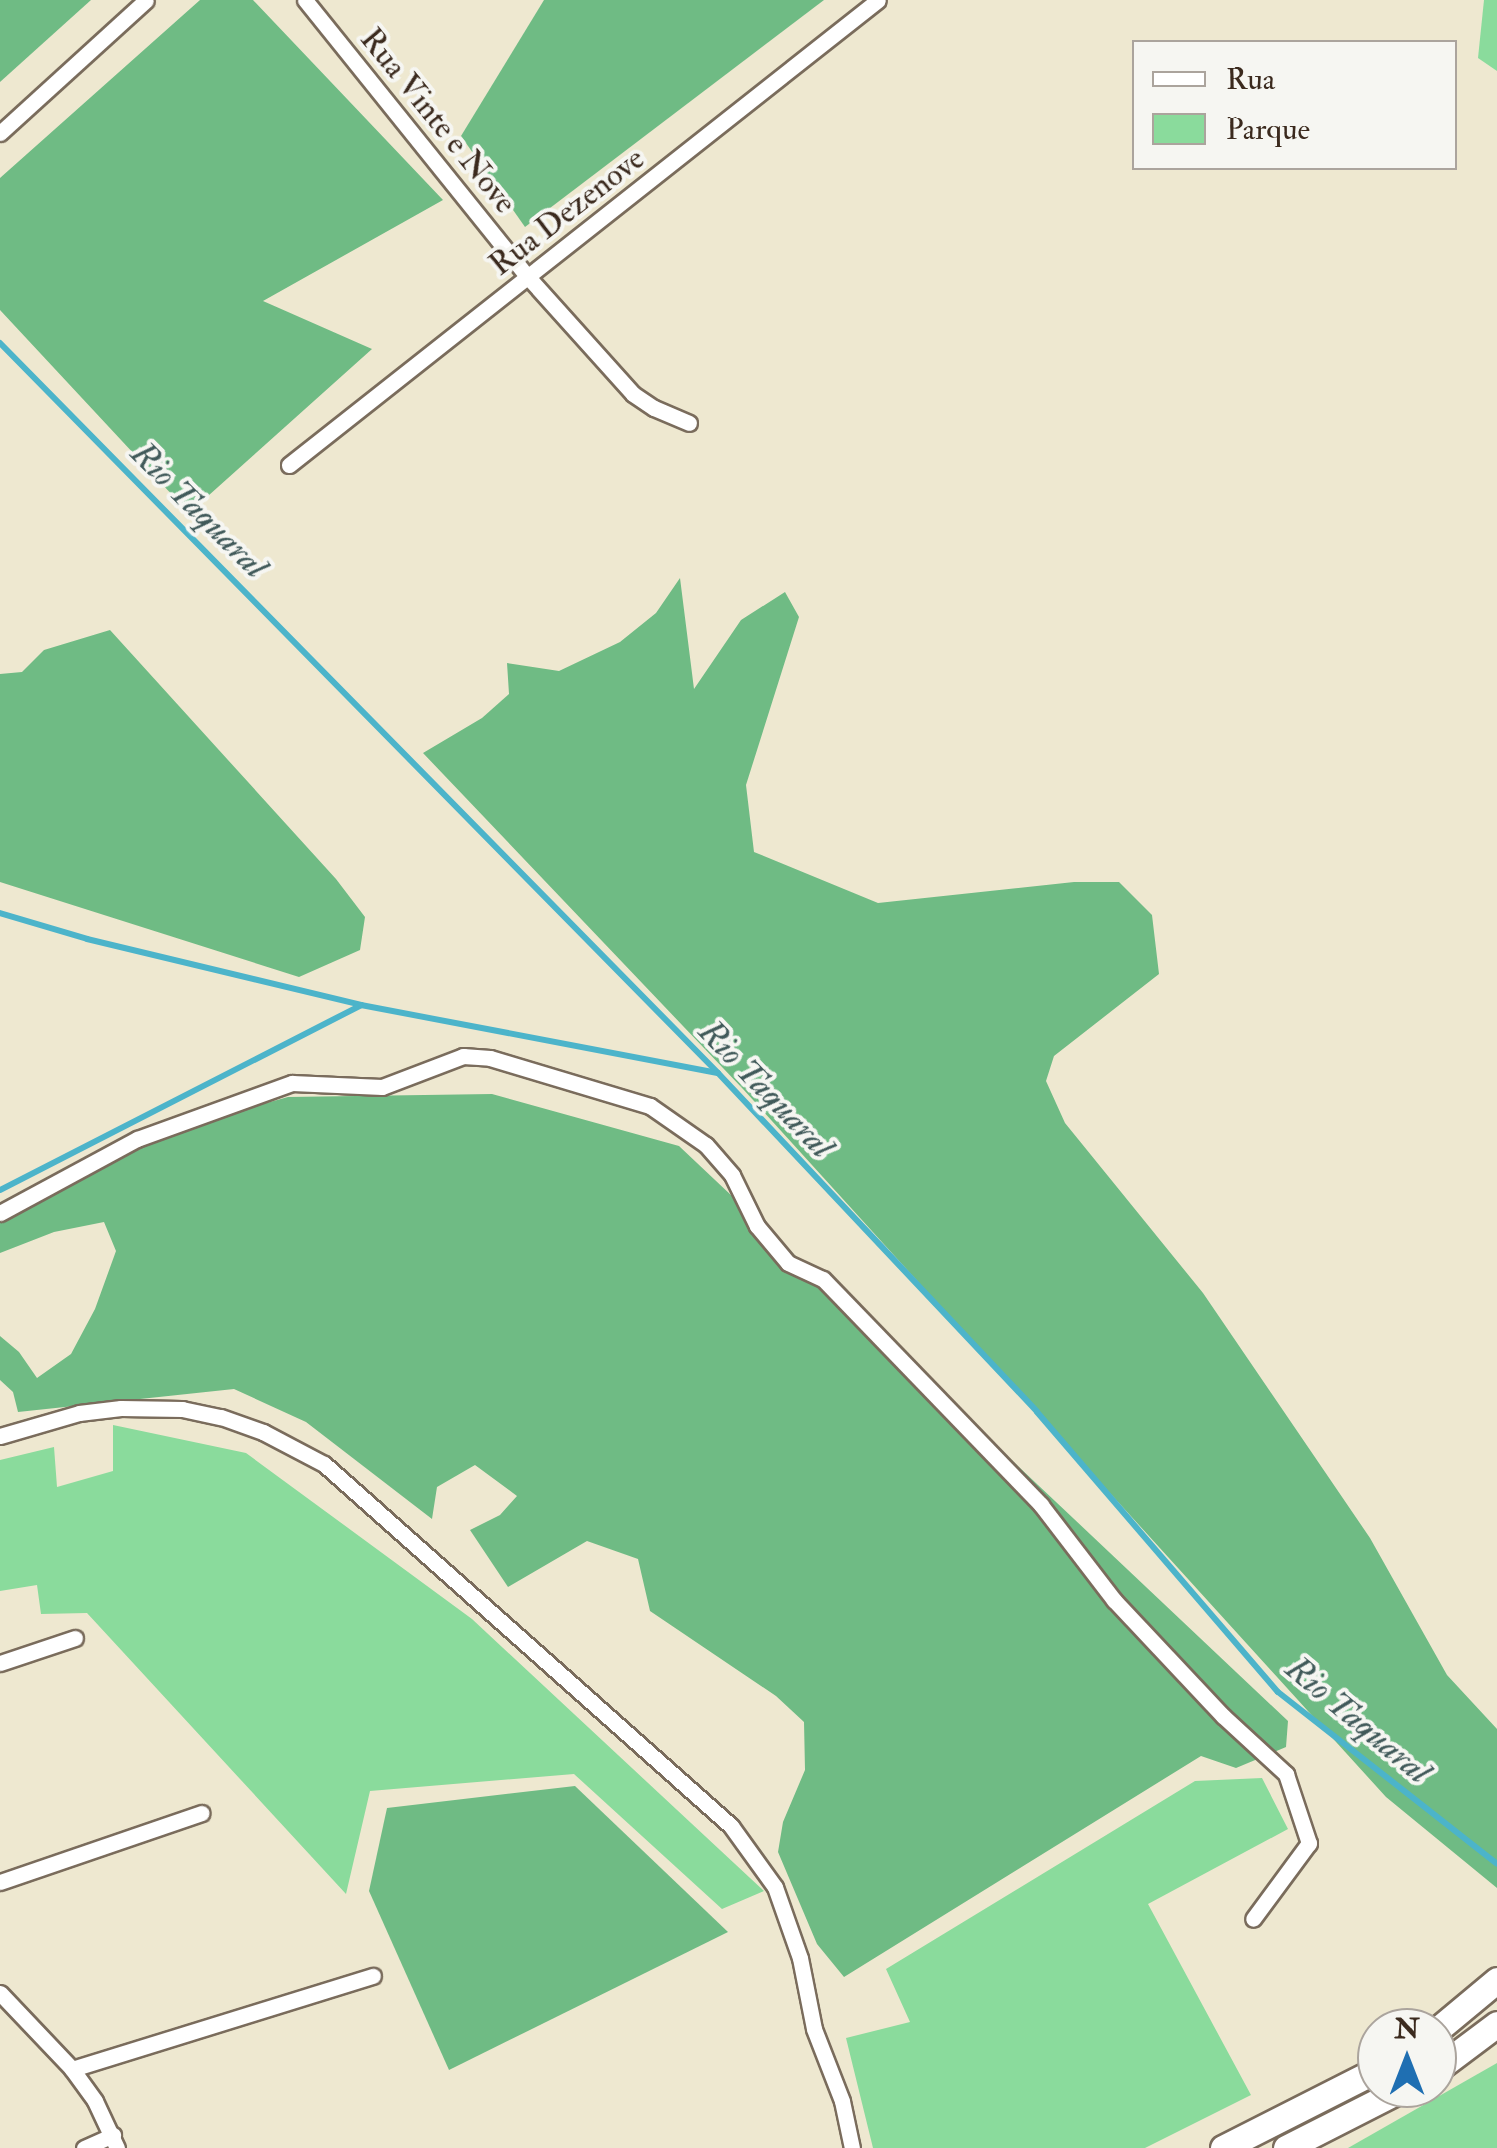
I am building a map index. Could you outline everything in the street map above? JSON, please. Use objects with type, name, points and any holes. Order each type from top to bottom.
[{"type":"main road","points":[[1457,2013],[1497,1980]]},
{"type":"main road","points":[[1457,2054],[1497,2024]]},
{"type":"main road","points":[[1223,2148],[1357,2080]]},
{"type":"main road","points":[[1286,2148],[1365,2108]]},
{"type":"street","points":[[0,133],[146,0]]},
{"type":"street","name":"Rua Vinte e Nove","points":[[305,0],[528,277],[634,394],[654,408],[689,423]]},
{"type":"street","name":"Rua Dezenove","points":[[288,464],[878,0]]},
{"type":"street","points":[[0,1213],[137,1139],[292,1083],[382,1088],[463,1056],[650,1106],[706,1145],[732,1175],[758,1226],[788,1263],[823,1279],[1041,1504],[1114,1600],[1223,1716],[1286,1774],[1308,1843],[1253,1919]]},
{"type":"street","points":[[0,1436],[79,1414],[122,1408],[182,1409],[222,1417],[263,1432],[324,1464],[730,1826],[775,1887],[800,1958],[814,2029],[842,2101],[852,2148]]},
{"type":"street","points":[[0,1663],[75,1638]]},
{"type":"street","points":[[0,1882],[202,1813]]},
{"type":"street","points":[[72,2069],[373,1976]]},
{"type":"street","points":[[0,1993],[72,2069],[115,2142],[84,2148]]},
{"type":"green space","points":[[0,0],[91,0],[0,82]]},
{"type":"green space","points":[[200,0],[253,0],[443,200],[263,301],[372,349],[189,513],[0,310],[0,178]]},
{"type":"green space","points":[[544,0],[824,0],[525,227],[461,136]]},
{"type":"green space","points":[[1484,0],[1497,0],[1497,71],[1478,58]]},
{"type":"green space","points":[[680,578],[694,689],[741,620],[785,592],[799,617],[746,785],[754,852],[878,903],[1074,882],[1119,882],[1152,915],[1159,974],[1054,1056],[1046,1081],[1065,1123],[1203,1293],[1370,1538],[1447,1675],[1497,1729],[1497,1888],[1386,1797],[743,1089],[423,753],[482,718],[509,694],[507,663],[559,671],[620,642],[656,613]]},
{"type":"green space","points":[[110,630],[336,879],[365,917],[360,950],[299,977],[0,882],[0,674],[22,672],[44,650]]},
{"type":"green space","points":[[492,1094],[679,1146],[1288,1721],[1286,1747],[1236,1768],[1201,1756],[844,1977],[817,1944],[778,1852],[783,1822],[805,1770],[804,1722],[776,1696],[650,1611],[638,1559],[587,1541],[508,1587],[470,1530],[500,1515],[517,1496],[475,1465],[437,1487],[432,1519],[306,1422],[234,1389],[18,1412],[13,1392],[0,1380],[0,1336],[19,1352],[37,1378],[71,1354],[95,1309],[116,1251],[104,1222],[54,1232],[0,1253],[0,1213],[137,1139],[288,1097]]},
{"type":"green space","points":[[113,1425],[246,1453],[472,1619],[764,1891],[722,1909],[574,1774],[370,1791],[346,1894],[87,1613],[41,1614],[37,1585],[0,1591],[0,1460],[54,1447],[57,1487],[113,1471]]},
{"type":"green space","points":[[1262,1778],[1288,1829],[1148,1904],[1251,2095],[1145,2148],[873,2148],[846,2038],[910,2022],[886,1969],[1195,1781]]},
{"type":"green space","points":[[575,1786],[728,1932],[449,2070],[369,1891],[387,1808]]},
{"type":"green space","points":[[1497,2063],[1497,2148],[1348,2148],[1418,2108],[1457,2108],[1457,2086]]},
{"type":"waterway","name":"Rio Taquaral","points":[[0,343],[718,1073],[1037,1412],[1278,1692],[1497,1864]]},
{"type":"waterway","points":[[0,913],[87,939],[361,1005]]},
{"type":"waterway","points":[[0,1190],[361,1005],[718,1073]]}]
